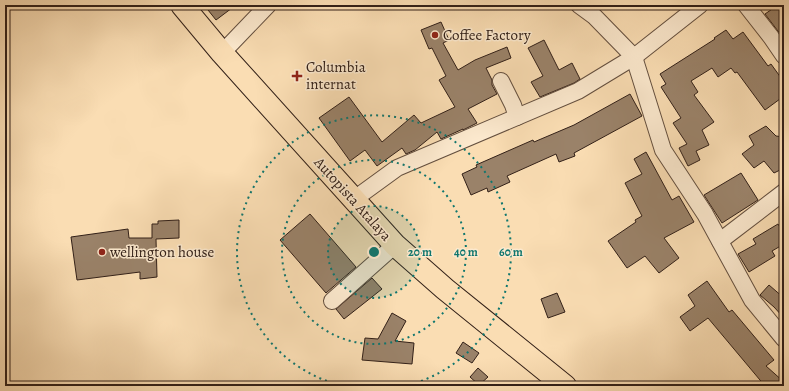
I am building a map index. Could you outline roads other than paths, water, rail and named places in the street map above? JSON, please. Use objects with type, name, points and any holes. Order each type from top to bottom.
[{"type":"main road","name":"Autopista Atalaya","points":[[182,5],[222,53],[395,245],[445,289],[565,386]]},
{"type":"street","points":[[222,53],[268,5]]},
{"type":"street","points":[[579,5],[594,16],[634,57],[664,150],[705,214],[752,300],[784,339]]},
{"type":"street","points":[[353,200],[397,168],[578,91],[634,57],[700,5]]},
{"type":"street","points":[[746,5],[784,56]]},
{"type":"street","points":[[501,81],[513,105],[517,117]]},
{"type":"street","points":[[720,241],[784,192]]},
{"type":"street","points":[[332,301],[395,245]]},
{"type":"place","name":"Coffee Factory","points":[[435,35]]},
{"type":"place","name":"Columbia internat","points":[[297,76]]},
{"type":"place","name":"wellington house","points":[[102,252]]}]
